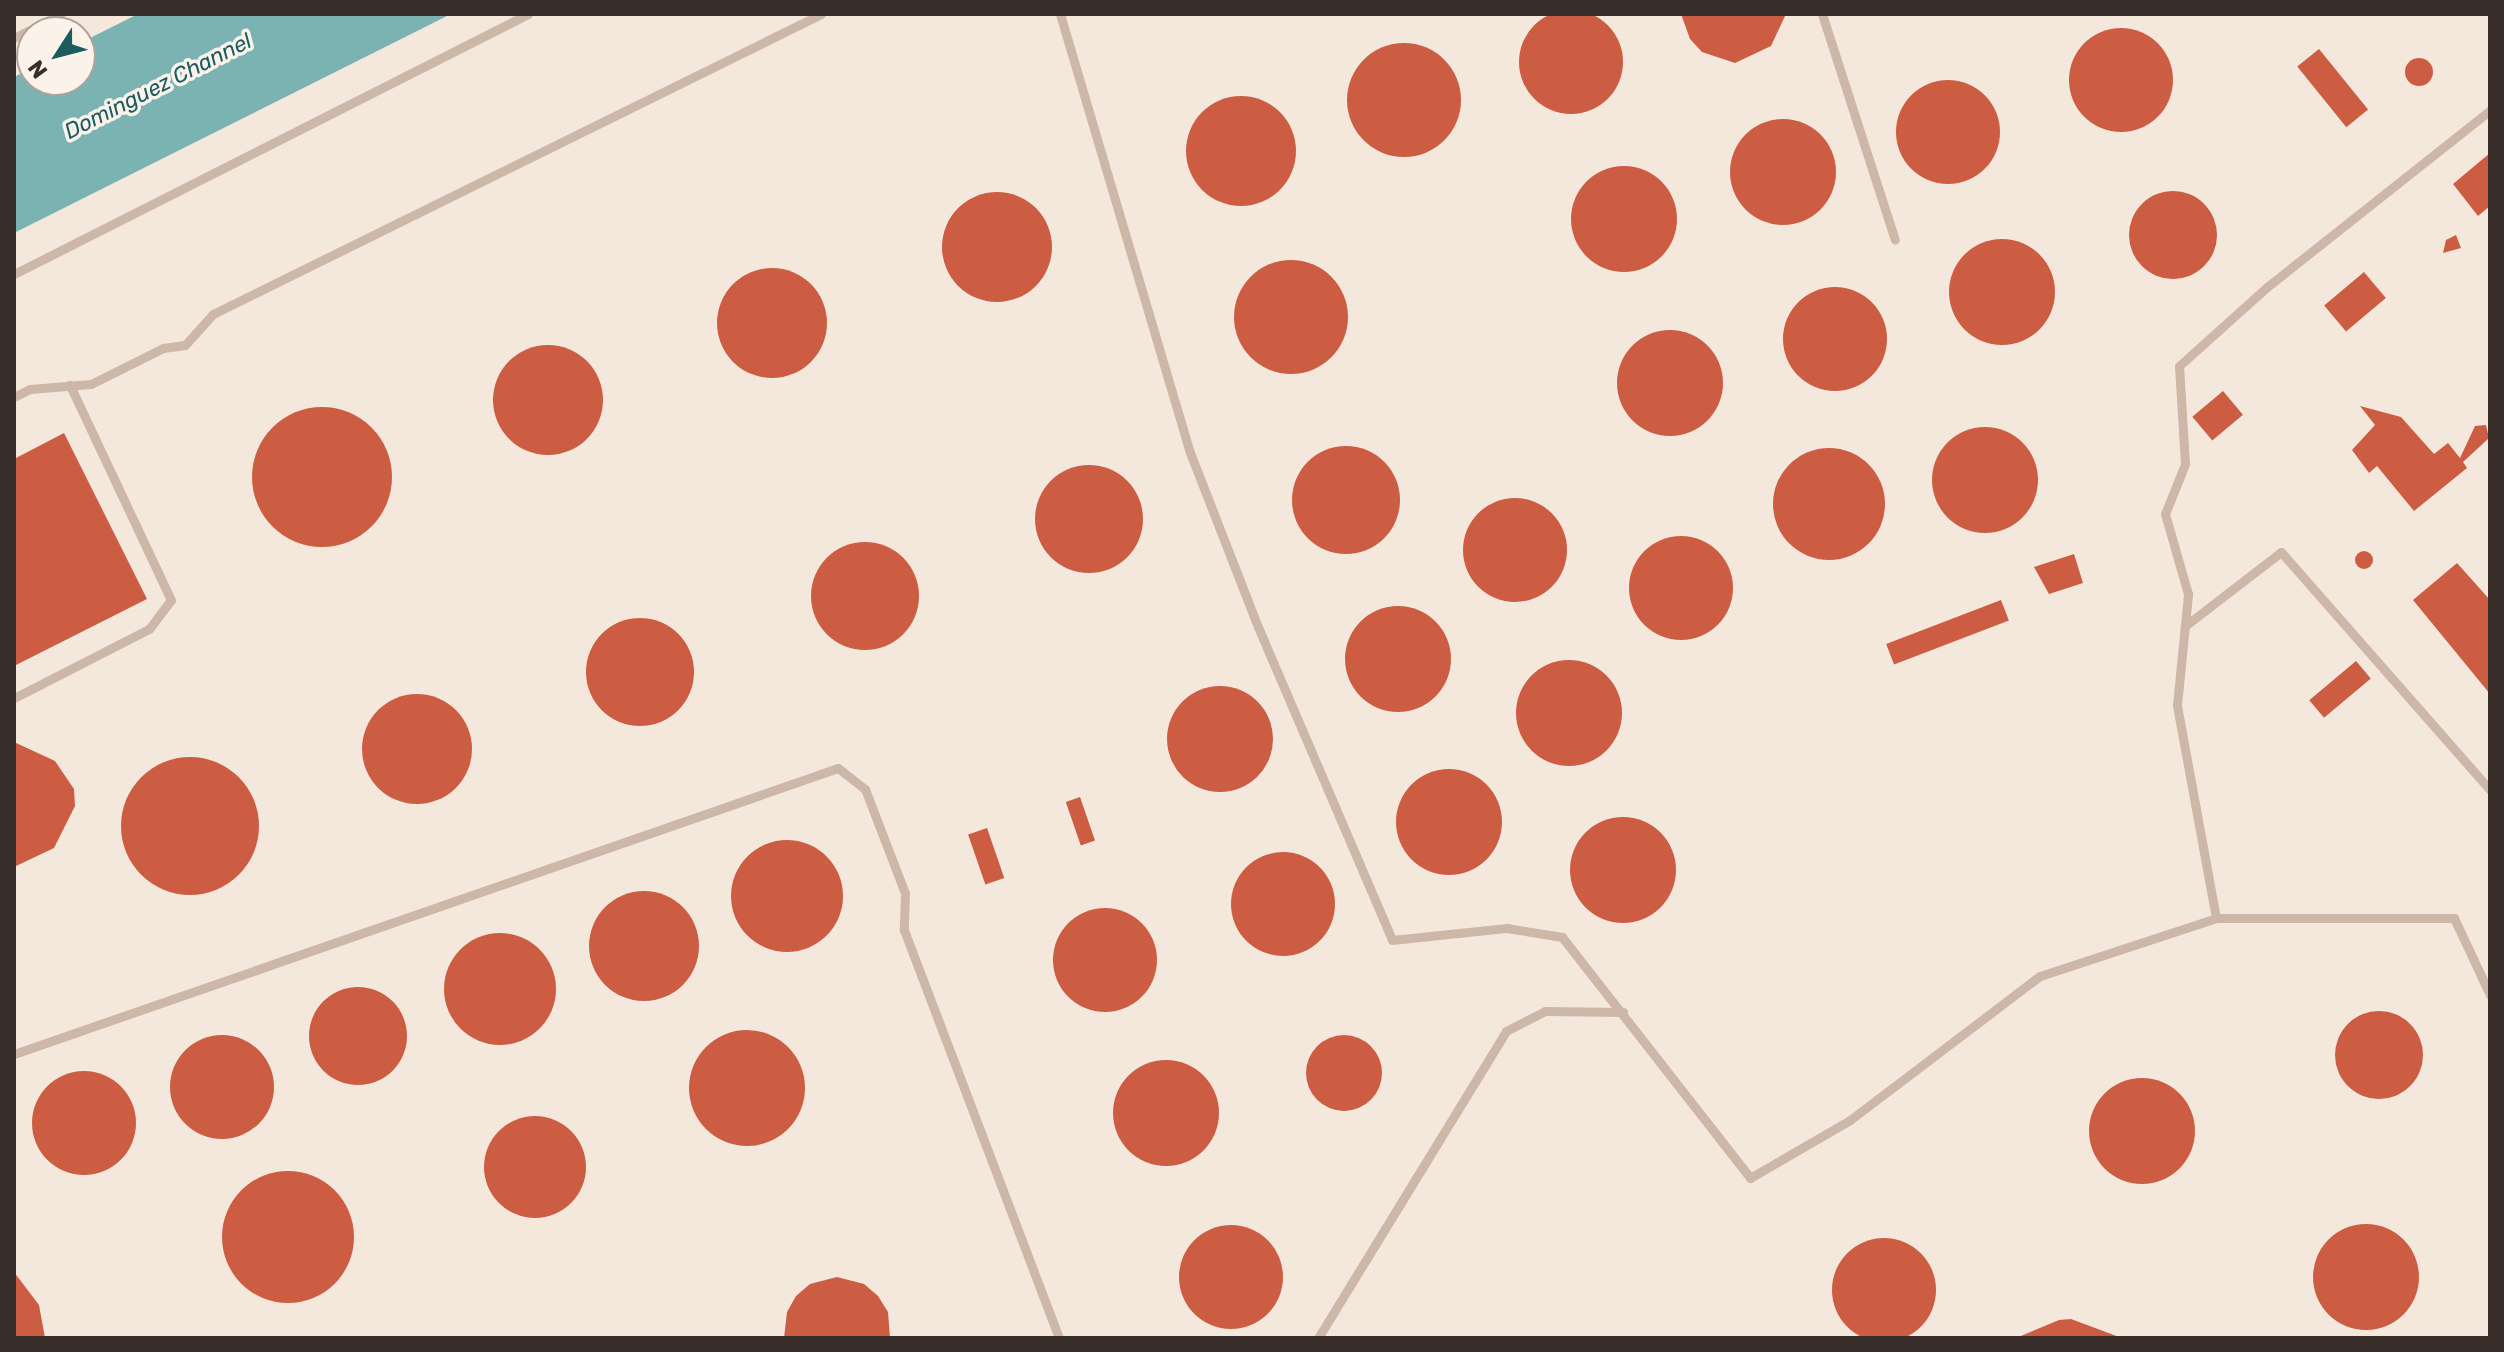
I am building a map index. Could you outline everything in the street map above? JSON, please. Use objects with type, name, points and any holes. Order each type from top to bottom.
[{"type":"lane","points":[[14,38],[61,14]]},
{"type":"lane","points":[[14,274],[528,14]]},
{"type":"lane","points":[[14,397],[30,389],[91,384],[163,348],[185,345],[213,314],[821,14]]},
{"type":"lane","points":[[1060,14],[1189,450],[1258,627],[1392,940],[1507,928],[1562,937],[1750,1178],[1850,1120],[2040,976],[2216,918],[2454,918],[2490,995]]},
{"type":"lane","points":[[1822,14],[1895,240]]},
{"type":"lane","points":[[2216,918],[2177,705],[2188,594],[2165,514],[2185,464],[2179,366],[2267,287],[2490,110]]},
{"type":"lane","points":[[14,698],[149,629],[171,600],[70,385]]},
{"type":"lane","points":[[2185,626],[2281,552],[2490,790]]},
{"type":"lane","points":[[14,1054],[838,768],[865,789],[871,804],[905,893],[904,930],[1059,1338]]},
{"type":"lane","points":[[1318,1338],[1506,1031],[1545,1011],[1623,1012]]},
{"type":"water","name":"Dominguez Channel","points":[[138,14],[451,14],[14,233],[14,77],[16,96],[96,96],[96,35]]},
{"type":"building","points":[[1571,10],[1591,14],[1608,25],[1619,42],[1623,62],[1619,82],[1608,99],[1591,110],[1571,114],[1551,110],[1534,99],[1523,82],[1519,62],[1523,42],[1534,25],[1551,14]]},
{"type":"building","points":[[1681,14],[1786,14],[1771,46],[1735,63],[1702,52],[1690,39]]},
{"type":"building","points":[[2121,28],[2141,32],[2158,43],[2169,60],[2173,80],[2169,100],[2158,117],[2141,128],[2121,132],[2101,128],[2084,117],[2073,100],[2069,80],[2073,60],[2084,43],[2101,32]]},
{"type":"building","points":[[1404,43],[1426,47],[1444,60],[1457,78],[1461,100],[1457,122],[1444,140],[1426,153],[1404,157],[1382,153],[1364,140],[1351,122],[1347,100],[1351,78],[1364,60],[1382,47]]},
{"type":"building","points":[[2319,49],[2368,110],[2346,127],[2297,67]]},
{"type":"building","points":[[2419,58],[2429,62],[2433,72],[2429,82],[2419,86],[2409,82],[2405,72],[2409,62]]},
{"type":"building","points":[[1948,80],[1968,84],[1985,95],[1996,112],[2000,132],[1996,152],[1985,169],[1968,180],[1948,184],[1928,180],[1911,169],[1900,152],[1896,132],[1900,112],[1911,95],[1928,84]]},
{"type":"building","points":[[1241,96],[1262,100],[1280,112],[1292,130],[1296,151],[1292,172],[1280,190],[1262,202],[1241,206],[1220,202],[1202,190],[1190,172],[1186,151],[1190,130],[1202,112],[1220,100]]},
{"type":"building","points":[[1783,119],[1803,123],[1820,135],[1832,152],[1836,172],[1832,192],[1820,209],[1803,221],[1783,225],[1763,221],[1746,209],[1734,192],[1730,172],[1734,152],[1746,135],[1763,123]]},
{"type":"building","points":[[2490,153],[2490,206],[2478,216],[2453,184]]},
{"type":"building","points":[[1624,166],[1644,170],[1662,181],[1673,199],[1677,219],[1673,239],[1662,257],[1644,268],[1624,272],[1604,268],[1586,257],[1575,239],[1571,219],[1575,199],[1586,181],[1604,170]]},
{"type":"building","points":[[2173,191],[2190,194],[2204,204],[2214,218],[2217,235],[2214,252],[2204,266],[2190,276],[2173,279],[2156,276],[2142,266],[2132,252],[2129,235],[2132,218],[2142,204],[2156,194]]},
{"type":"building","points":[[997,192],[1018,196],[1036,208],[1048,226],[1052,247],[1048,268],[1036,286],[1018,298],[997,302],[976,298],[958,286],[946,268],[942,247],[946,226],[958,208],[976,196]]},
{"type":"building","points":[[2456,235],[2461,248],[2443,253],[2446,240]]},
{"type":"building","points":[[2002,239],[2022,243],[2039,255],[2051,272],[2055,292],[2051,312],[2039,329],[2022,341],[2002,345],[1982,341],[1965,329],[1953,312],[1949,292],[1953,272],[1965,255],[1982,243]]},
{"type":"building","points":[[1291,260],[1313,264],[1331,277],[1344,295],[1348,317],[1344,339],[1331,357],[1313,370],[1291,374],[1269,370],[1251,357],[1238,339],[1234,317],[1238,295],[1251,277],[1269,264]]},
{"type":"building","points":[[772,268],[793,272],[811,284],[823,302],[827,323],[823,344],[811,362],[793,374],[772,378],[751,374],[733,362],[721,344],[717,323],[721,302],[733,284],[751,272]]},
{"type":"building","points":[[2364,272],[2386,298],[2346,331],[2324,305]]},
{"type":"building","points":[[1835,287],[1855,291],[1872,302],[1883,319],[1887,339],[1883,359],[1872,376],[1855,387],[1835,391],[1815,387],[1798,376],[1787,359],[1783,339],[1787,319],[1798,302],[1815,291]]},
{"type":"building","points":[[1670,330],[1690,334],[1707,346],[1719,363],[1723,383],[1719,403],[1707,420],[1690,432],[1670,436],[1650,432],[1633,420],[1621,403],[1617,383],[1621,363],[1633,346],[1650,334]]},
{"type":"building","points":[[548,345],[569,349],[587,361],[599,379],[603,400],[599,421],[587,439],[569,451],[548,455],[527,451],[509,439],[497,421],[493,400],[497,379],[509,361],[527,349]]},
{"type":"building","points":[[2223,391],[2243,415],[2212,440],[2192,417]]},
{"type":"building","points":[[2360,406],[2401,417],[2434,454],[2448,443],[2460,458],[2475,426],[2486,425],[2489,438],[2463,462],[2467,468],[2414,511],[2377,466],[2369,473],[2352,450],[2375,425]]},
{"type":"building","points":[[322,407],[349,412],[372,427],[387,450],[392,477],[387,504],[372,527],[349,542],[322,547],[295,542],[272,527],[257,504],[252,477],[257,450],[272,427],[295,412]]},
{"type":"building","points":[[1985,427],[2005,431],[2023,442],[2034,460],[2038,480],[2034,500],[2023,518],[2005,529],[1985,533],[1965,529],[1947,518],[1936,500],[1932,480],[1936,460],[1947,442],[1965,431]]},
{"type":"building","points":[[64,433],[147,599],[14,666],[14,459]]},
{"type":"building","points":[[1346,446],[1367,450],[1384,462],[1396,479],[1400,500],[1396,521],[1384,538],[1367,550],[1346,554],[1325,550],[1308,538],[1296,521],[1292,500],[1296,479],[1308,462],[1325,450]]},
{"type":"building","points":[[1829,448],[1850,452],[1869,464],[1881,483],[1885,504],[1881,525],[1869,544],[1850,556],[1829,560],[1808,556],[1789,544],[1777,525],[1773,504],[1777,483],[1789,464],[1808,452]]},
{"type":"building","points":[[1089,465],[1119,474],[1127,481],[1134,489],[1143,519],[1134,549],[1127,557],[1119,564],[1089,573],[1059,564],[1051,557],[1044,549],[1035,519],[1044,489],[1051,481],[1059,474]]},
{"type":"building","points":[[1515,498],[1535,502],[1552,513],[1563,530],[1567,550],[1563,570],[1552,587],[1535,598],[1515,602],[1495,598],[1478,587],[1467,570],[1463,550],[1467,530],[1478,513],[1495,502]]},
{"type":"building","points":[[1681,536],[1701,540],[1718,551],[1729,568],[1733,588],[1729,608],[1718,625],[1701,636],[1681,640],[1661,636],[1644,625],[1633,608],[1629,588],[1633,568],[1644,551],[1661,540]]},
{"type":"building","points":[[865,542],[886,546],[903,558],[915,575],[919,596],[915,617],[903,634],[886,646],[865,650],[844,646],[827,634],[815,617],[811,596],[815,575],[827,558],[844,546]]},
{"type":"building","points":[[2364,551],[2373,560],[2364,569],[2355,560]]},
{"type":"building","points":[[2074,554],[2083,583],[2049,594],[2034,567]]},
{"type":"building","points":[[2457,563],[2490,600],[2490,694],[2413,600]]},
{"type":"building","points":[[2001,600],[2009,621],[1894,665],[1886,644]]},
{"type":"building","points":[[1398,606],[1418,610],[1436,621],[1447,639],[1451,659],[1447,679],[1436,697],[1418,708],[1398,712],[1378,708],[1360,697],[1349,679],[1345,659],[1349,639],[1360,621],[1378,610]]},
{"type":"building","points":[[640,618],[661,623],[678,634],[689,651],[694,672],[689,693],[678,710],[661,721],[640,726],[619,721],[602,710],[591,693],[586,672],[591,651],[602,634],[619,623]]},
{"type":"building","points":[[1569,660],[1589,664],[1606,676],[1618,693],[1622,713],[1618,733],[1606,750],[1589,762],[1569,766],[1549,762],[1532,750],[1520,733],[1516,713],[1520,693],[1532,676],[1549,664]]},
{"type":"building","points":[[2356,661],[2371,679],[2324,718],[2309,700]]},
{"type":"building","points":[[1220,686],[1240,690],[1258,701],[1269,719],[1273,739],[1269,759],[1258,777],[1240,788],[1220,792],[1200,788],[1182,777],[1171,759],[1167,739],[1171,719],[1182,701],[1200,690]]},
{"type":"building","points":[[417,694],[438,698],[456,710],[468,728],[472,749],[468,770],[456,788],[438,800],[417,804],[396,800],[378,788],[366,770],[362,749],[366,728],[378,710],[396,698]]},
{"type":"building","points":[[14,742],[55,761],[74,789],[75,806],[54,848],[14,867]]},
{"type":"building","points":[[190,757],[217,762],[239,777],[254,799],[259,826],[254,853],[239,875],[217,890],[190,895],[163,890],[141,875],[126,853],[121,826],[126,799],[141,777],[163,762]]},
{"type":"building","points":[[1449,769],[1469,773],[1486,785],[1498,802],[1502,822],[1498,842],[1486,859],[1469,871],[1449,875],[1429,871],[1412,859],[1400,842],[1396,822],[1400,802],[1412,785],[1429,773]]},
{"type":"building","points":[[1080,797],[1095,840],[1081,845],[1066,802]]},
{"type":"building","points":[[1623,817],[1643,821],[1660,833],[1672,850],[1676,870],[1672,890],[1660,907],[1643,919],[1623,923],[1603,919],[1586,907],[1574,890],[1570,870],[1574,850],[1586,833],[1603,821]]},
{"type":"building","points":[[987,828],[1004,878],[985,885],[968,835]]},
{"type":"building","points":[[787,840],[809,844],[827,856],[839,874],[843,896],[839,918],[827,936],[809,948],[787,952],[765,948],[747,936],[735,918],[731,896],[735,874],[747,856],[765,844]]},
{"type":"building","points":[[1283,852],[1303,856],[1320,867],[1331,884],[1335,904],[1331,924],[1320,941],[1303,952],[1283,956],[1263,952],[1246,941],[1235,924],[1231,904],[1235,884],[1246,867],[1263,856]]},
{"type":"building","points":[[644,891],[665,895],[683,907],[695,925],[699,946],[695,967],[683,985],[665,997],[644,1001],[623,997],[605,985],[593,967],[589,946],[593,925],[605,907],[623,895]]},
{"type":"building","points":[[1105,908],[1125,912],[1142,923],[1153,940],[1157,960],[1153,980],[1142,997],[1125,1008],[1105,1012],[1085,1008],[1068,997],[1057,980],[1053,960],[1057,940],[1068,923],[1085,912]]},
{"type":"building","points":[[500,933],[521,937],[540,949],[552,968],[556,989],[552,1010],[540,1029],[521,1041],[500,1045],[479,1041],[460,1029],[448,1010],[444,989],[448,968],[460,949],[479,937]]},
{"type":"building","points":[[358,987],[377,990],[393,1001],[404,1017],[407,1036],[404,1055],[393,1071],[377,1082],[358,1085],[339,1082],[323,1071],[312,1055],[309,1036],[312,1017],[323,1001],[339,990]]},
{"type":"building","points":[[2379,1011],[2396,1015],[2410,1024],[2419,1038],[2423,1055],[2419,1072],[2410,1086],[2396,1095],[2379,1099],[2362,1095],[2348,1086],[2339,1072],[2335,1055],[2339,1038],[2348,1024],[2362,1015]]},
{"type":"building","points":[[747,1030],[769,1035],[788,1047],[800,1066],[805,1088],[800,1110],[788,1129],[769,1141],[747,1146],[725,1141],[706,1129],[694,1110],[689,1088],[694,1066],[706,1047],[725,1035]]},
{"type":"building","points":[[222,1035],[242,1039],[259,1050],[270,1067],[274,1087],[270,1107],[259,1124],[242,1135],[222,1139],[202,1135],[185,1124],[174,1107],[170,1087],[174,1067],[185,1050],[202,1039]]},
{"type":"building","points":[[1337,1035],[1351,1035],[1365,1041],[1376,1052],[1382,1073],[1379,1088],[1371,1100],[1351,1111],[1337,1111],[1323,1105],[1312,1094],[1306,1080],[1306,1066],[1312,1052],[1323,1041]]},
{"type":"building","points":[[1166,1060],[1186,1064],[1204,1075],[1215,1093],[1219,1113],[1215,1133],[1204,1151],[1186,1162],[1166,1166],[1146,1162],[1128,1151],[1117,1133],[1113,1113],[1117,1093],[1128,1075],[1146,1064]]},
{"type":"building","points":[[84,1071],[104,1075],[121,1086],[132,1103],[136,1123],[132,1143],[121,1160],[104,1171],[84,1175],[64,1171],[47,1160],[36,1143],[32,1123],[36,1103],[47,1086],[64,1075]]},
{"type":"building","points":[[2142,1078],[2162,1082],[2180,1093],[2191,1111],[2195,1131],[2191,1151],[2180,1169],[2162,1180],[2142,1184],[2122,1180],[2104,1169],[2093,1151],[2089,1131],[2093,1111],[2104,1093],[2122,1082]]},
{"type":"building","points":[[535,1116],[564,1124],[578,1138],[586,1167],[578,1196],[564,1210],[535,1218],[506,1210],[492,1196],[484,1167],[492,1138],[506,1124]]},
{"type":"building","points":[[288,1171],[313,1176],[335,1190],[349,1212],[354,1237],[349,1262],[335,1284],[313,1298],[288,1303],[263,1298],[241,1284],[227,1262],[222,1237],[227,1212],[241,1190],[263,1176]]},
{"type":"building","points":[[2366,1224],[2386,1228],[2404,1239],[2415,1257],[2419,1277],[2415,1297],[2404,1315],[2386,1326],[2366,1330],[2346,1326],[2328,1315],[2317,1297],[2313,1277],[2317,1257],[2328,1239],[2346,1228]]},
{"type":"building","points":[[1231,1225],[1251,1229],[1268,1240],[1279,1257],[1283,1277],[1279,1297],[1268,1314],[1251,1325],[1231,1329],[1211,1325],[1194,1314],[1183,1297],[1179,1277],[1183,1257],[1194,1240],[1211,1229]]},
{"type":"building","points":[[1884,1238],[1904,1242],[1921,1253],[1932,1270],[1936,1290],[1932,1310],[1921,1327],[1904,1338],[1884,1342],[1864,1338],[1847,1327],[1836,1310],[1832,1290],[1836,1270],[1847,1253],[1864,1242]]},
{"type":"building","points":[[14,1272],[39,1305],[45,1338],[14,1338]]},
{"type":"building","points":[[837,1277],[864,1284],[878,1296],[888,1312],[890,1338],[784,1338],[787,1312],[796,1296],[810,1284]]},
{"type":"building","points":[[2071,1319],[2122,1338],[2016,1338],[2059,1320]]}]
